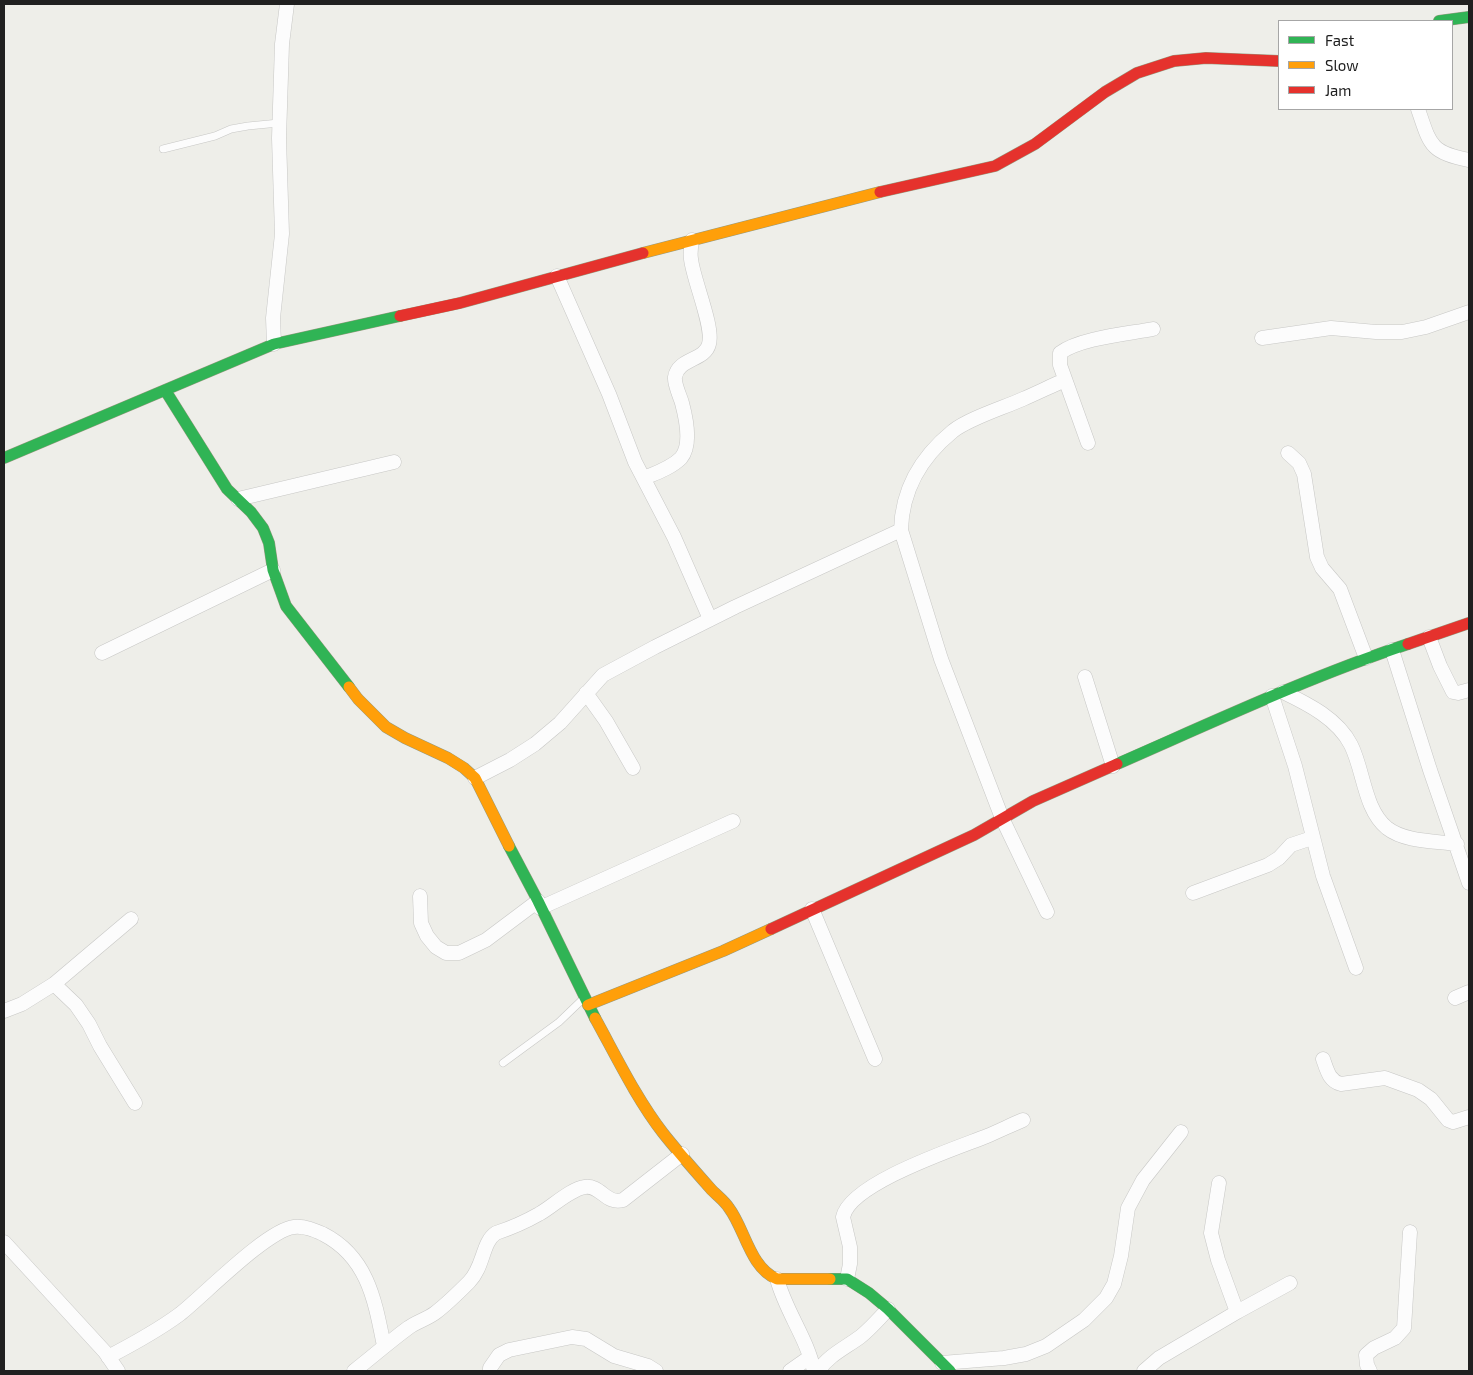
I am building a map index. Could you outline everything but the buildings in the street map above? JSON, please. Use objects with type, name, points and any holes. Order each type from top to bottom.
[{"type":"street","points":[[274,344],[273,318],[282,234],[279,123],[282,44],[287,4]]},
{"type":"street","points":[[1446,20],[1469,17]]},
{"type":"street","points":[[4,458],[274,344],[460,302],[875,193],[995,166],[1035,144],[1113,87],[1137,73],[1174,61],[1206,58],[1278,61]]},
{"type":"street","points":[[1418,110],[1432,145],[1439,152],[1469,160]]},
{"type":"street","points":[[644,478],[674,464],[682,457],[686,448],[684,411],[675,378],[678,369],[704,352],[709,344],[709,331],[691,259],[692,240]]},
{"type":"street","points":[[557,276],[609,394],[635,462],[674,537],[710,619]]},
{"type":"street","points":[[1262,338],[1331,328],[1402,332],[1426,327],[1469,312]]},
{"type":"street","points":[[1088,442],[1060,364],[1060,352],[1068,347],[1153,329]]},
{"type":"street","points":[[1048,912],[1002,818],[941,659],[901,530],[901,512],[917,470],[935,448],[954,430],[985,414],[1065,380]]},
{"type":"street","points":[[165,390],[227,489],[251,512],[262,528],[269,543],[274,570],[286,606],[358,700],[386,727],[448,758],[464,768],[474,778],[539,904],[586,1001],[648,1112],[663,1133],[727,1205],[753,1254],[770,1276],[777,1280],[847,1279],[869,1293],[946,1367],[1026,1354],[1046,1346],[1084,1320],[1106,1298],[1114,1284],[1121,1256],[1128,1208],[1144,1180],[1181,1132]]},
{"type":"street","points":[[1288,453],[1299,464],[1304,474],[1317,557],[1322,568],[1340,589],[1366,658]]},
{"type":"street","points":[[238,499],[394,462]]},
{"type":"street","points":[[474,778],[510,760],[534,744],[560,723],[603,675],[710,619],[901,530]]},
{"type":"street","points":[[102,653],[274,570]]},
{"type":"street","points":[[586,1001],[714,954],[974,835],[1033,801],[1278,694],[1366,658],[1469,623]]},
{"type":"street","points":[[1429,637],[1440,666],[1453,692],[1458,693],[1469,690]]},
{"type":"street","points":[[1392,650],[1430,770],[1469,883]]},
{"type":"street","points":[[1085,677],[1113,766]]},
{"type":"street","points":[[586,693],[606,721],[634,768]]},
{"type":"street","points":[[1278,694],[1321,713],[1341,730],[1351,745],[1378,818],[1387,828],[1411,838],[1457,844]]},
{"type":"street","points":[[1278,694],[1312,838],[1323,876],[1356,968]]},
{"type":"street","points":[[420,896],[421,922],[427,936],[436,947],[446,953],[459,953],[486,940],[539,904],[733,821]]},
{"type":"street","points":[[1193,894],[1268,864],[1279,858],[1291,845],[1312,838]]},
{"type":"street","points":[[812,909],[875,1059]]},
{"type":"street","points":[[4,1011],[22,1004],[54,984],[131,919]]},
{"type":"street","points":[[54,984],[76,1005],[136,1103]]},
{"type":"street","points":[[1455,998],[1469,992]]},
{"type":"street","points":[[1323,1059],[1330,1078],[1334,1082],[1341,1084],[1374,1078],[1394,1080],[1418,1090],[1431,1099],[1448,1120],[1453,1122],[1469,1117]]},
{"type":"street","points":[[847,1279],[850,1264],[850,1247],[843,1217],[844,1212],[852,1202],[867,1190],[923,1160],[1023,1120]]},
{"type":"street","points":[[354,1371],[409,1327],[434,1314],[472,1280],[480,1267],[487,1243],[496,1233],[538,1214],[578,1189],[594,1188],[611,1200],[617,1202],[623,1200],[682,1154]]},
{"type":"street","points":[[1219,1183],[1211,1234],[1218,1260],[1237,1312]]},
{"type":"street","points":[[108,1357],[142,1340],[179,1314],[278,1232],[293,1227],[311,1228],[338,1242],[365,1276],[375,1302],[384,1346]]},
{"type":"street","points":[[1370,1371],[1366,1355],[1374,1348],[1395,1338],[1404,1328],[1410,1232]]},
{"type":"street","points":[[4,1242],[108,1357],[118,1371]]},
{"type":"street","points":[[777,1280],[785,1305],[810,1357],[814,1371]]},
{"type":"street","points":[[1144,1371],[1159,1358],[1290,1283]]},
{"type":"street","points":[[818,1371],[823,1364],[868,1330],[888,1310]]},
{"type":"street","points":[[490,1371],[499,1355],[509,1350],[572,1337],[586,1339],[614,1356],[648,1366],[656,1371]]},
{"type":"street","points":[[790,1371],[810,1357]]},
{"type":"lane","points":[[163,149],[215,136],[231,129],[279,123]]},
{"type":"lane","points":[[504,1064],[586,1001]]},
{"type":"traffic: fast","points":[[1446,20],[1469,17]]},
{"type":"traffic: fast","points":[[4,458],[274,344],[400,316]]},
{"type":"traffic: fast","points":[[165,390],[227,489],[251,512],[263,528],[269,543],[273,570],[286,606],[349,687]]},
{"type":"traffic: fast","points":[[1117,764],[1298,685],[1408,644]]},
{"type":"traffic: fast","points":[[509,846],[595,1018]]},
{"type":"traffic: fast","points":[[830,1279],[847,1279],[869,1293],[888,1309],[950,1371]]},
{"type":"traffic: slow","points":[[643,253],[880,192]]},
{"type":"traffic: slow","points":[[349,687],[358,699],[386,727],[448,758],[475,778],[509,846]]},
{"type":"traffic: slow","points":[[588,1005],[723,951],[771,929]]},
{"type":"traffic: slow","points":[[595,1018],[653,1120],[712,1191],[727,1205],[760,1266],[777,1279],[830,1279]]},
{"type":"traffic: jam","points":[[880,192],[995,166],[1035,144],[1105,92],[1137,73],[1174,61],[1206,58],[1278,61]]},
{"type":"traffic: jam","points":[[400,316],[460,303],[643,253]]},
{"type":"traffic: jam","points":[[1408,644],[1469,623]]},
{"type":"traffic: jam","points":[[771,929],[974,835],[1033,801],[1117,764]]}]
